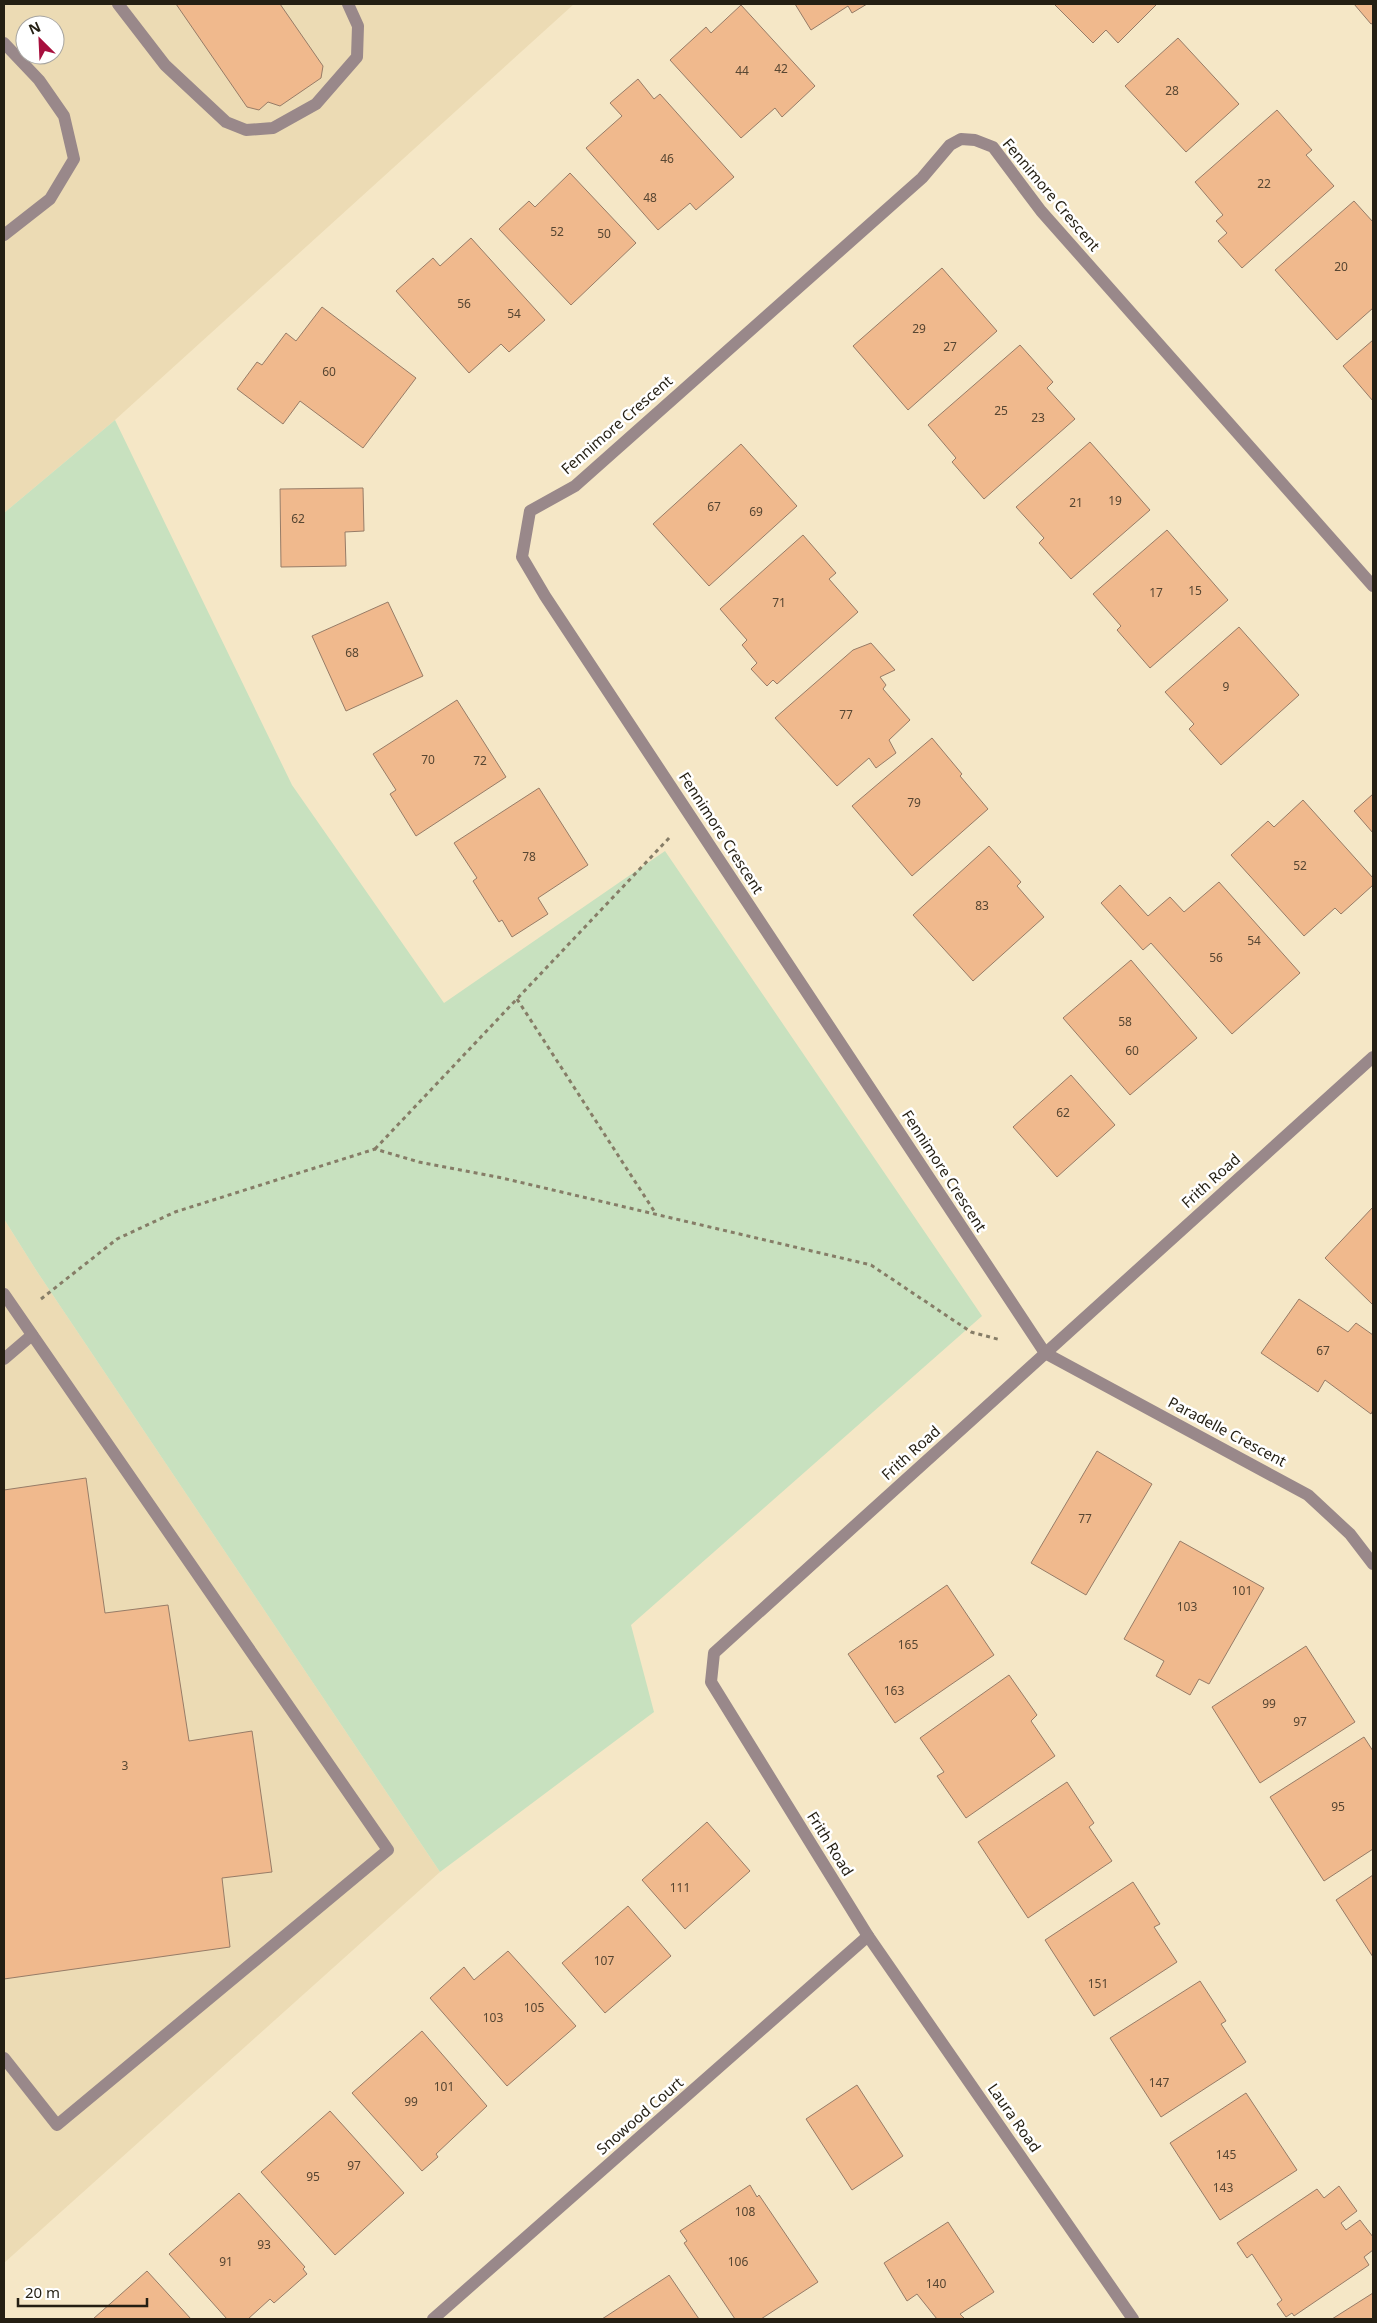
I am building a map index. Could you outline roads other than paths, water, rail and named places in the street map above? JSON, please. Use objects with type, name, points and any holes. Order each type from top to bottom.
[{"type":"street","points":[[118,4],[165,65],[226,122],[246,130],[273,128],[316,104],[357,57],[358,26],[348,4]]},
{"type":"street","points":[[4,43],[39,80],[64,116],[74,159],[50,199],[4,235]]},
{"type":"street","name":"Fennimore Crescent","points":[[1046,1353],[690,816],[522,557],[530,511],[575,486],[914,184],[950,145],[962,139],[976,140],[993,147],[1040,211],[1373,586]]},
{"type":"street","name":"Frith Road","points":[[868,1936],[710,1682],[714,1653],[1373,1057]]},
{"type":"street","points":[[4,1294],[388,1850],[57,2125],[4,2058]]},
{"type":"street","points":[[4,1359],[32,1335]]},
{"type":"street","name":"Paradelle Crescent","points":[[1046,1353],[1308,1494],[1350,1534],[1373,1564]]},
{"type":"street","name":"Snowood Court","points":[[433,2319],[868,1936]]},
{"type":"street","name":"Laura Road","points":[[868,1936],[1133,2319]]}]
